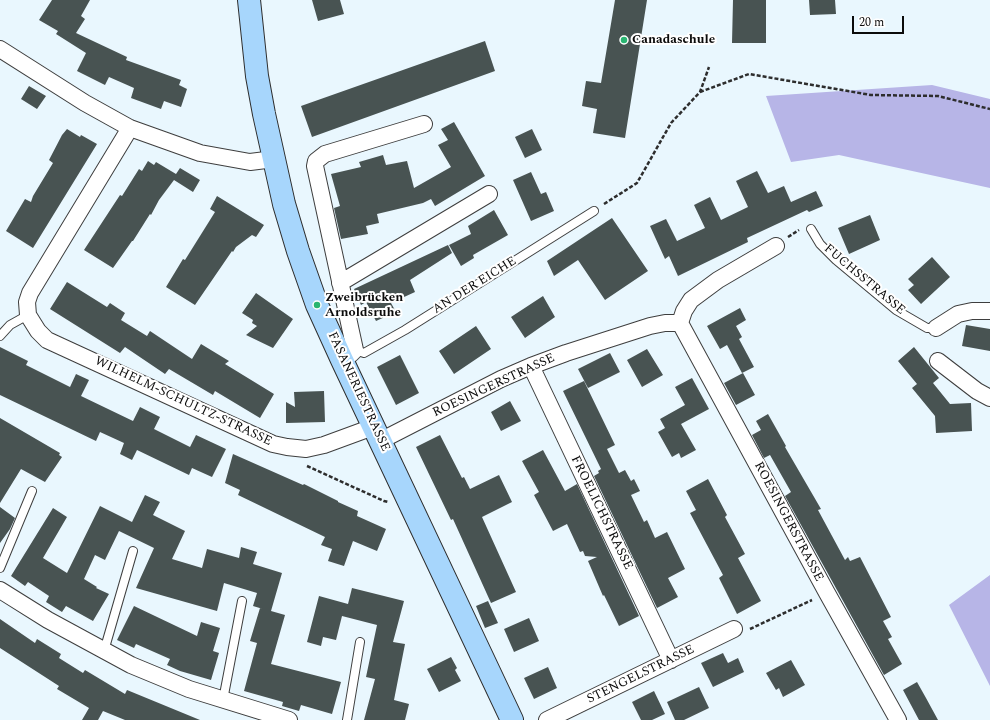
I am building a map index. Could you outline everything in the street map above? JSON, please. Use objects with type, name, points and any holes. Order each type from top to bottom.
[{"type":"street","name":"FASANERIESTRASSE","points":[[249,0],[257,76],[274,159],[298,251],[318,305],[348,355],[377,434],[512,720]]},
{"type":"street","points":[[0,49],[85,103],[130,128],[200,153],[250,162],[274,159]]},
{"type":"street","points":[[348,355],[340,283],[315,166],[316,161],[325,154],[424,124]]},
{"type":"street","points":[[28,315],[30,293],[130,128]]},
{"type":"street","points":[[340,283],[489,194]]},
{"type":"street","points":[[680,323],[684,311],[691,300],[718,280],[776,246]]},
{"type":"street","name":"FUCHSSTRASSE","points":[[936,328],[958,314],[972,311],[990,311]]},
{"type":"street","name":"WILHELM-SCHULTZ-STRASSE","points":[[28,315],[38,331],[47,340],[273,444],[306,449],[377,434]]},
{"type":"street","name":"ROESINGERSTRASSE","points":[[377,434],[531,366],[566,353],[650,326],[665,323],[680,323],[898,720]]},
{"type":"street","points":[[938,361],[977,391],[990,398]]},
{"type":"street","name":"FROELICHSTRASSE","points":[[531,366],[671,660]]},
{"type":"street","points":[[0,590],[48,620],[131,666],[162,679],[223,700],[289,720]]},
{"type":"street","name":"STENGELSTRASSE","points":[[547,720],[734,629]]},
{"type":"lane","name":"AN DER EICHE","points":[[348,355],[364,353],[404,330],[594,211]]},
{"type":"lane","name":"FUCHSSTRASSE","points":[[811,229],[820,244],[836,260],[896,310],[927,328],[936,328]]},
{"type":"lane","points":[[0,336],[10,325],[28,315]]},
{"type":"lane","points":[[0,568],[32,491]]},
{"type":"lane","points":[[104,651],[133,551]]},
{"type":"lane","points":[[223,700],[242,601]]},
{"type":"lane","points":[[347,720],[360,642]]},
{"type":"path","points":[[594,211],[637,183],[671,123],[700,92],[709,67]]},
{"type":"path","points":[[700,92],[749,74],[871,95],[938,96],[990,109]]},
{"type":"path","points":[[776,246],[801,228],[811,229]]},
{"type":"path","points":[[304,464],[384,501],[408,501]]},
{"type":"path","points":[[757,626],[827,593]]},
{"type":"shaded area","points":[[932,85],[990,99],[990,188],[839,155],[791,162],[766,96]]},
{"type":"shaded area","points":[[990,575],[990,686],[949,605]]},
{"type":"building","points":[[52,0],[90,0],[81,16],[85,19],[76,33],[127,57],[126,60],[181,80],[179,85],[187,89],[181,107],[164,101],[161,109],[131,98],[134,88],[109,77],[105,85],[77,71],[86,53],[56,34],[58,31],[39,20]]},
{"type":"building","points":[[312,0],[340,0],[344,14],[318,21]]},
{"type":"building","name":"Canadaschule","points":[[615,0],[647,0],[625,138],[593,133],[597,109],[582,106],[586,81],[601,83]]},
{"type":"building","name":"Canadaschule","points":[[733,0],[766,0],[766,43],[732,43]]},
{"type":"building","points":[[809,0],[835,0],[836,14],[810,15]]},
{"type":"building","points":[[485,41],[495,71],[312,137],[301,106]]},
{"type":"building","points":[[29,86],[46,96],[37,109],[21,99]]},
{"type":"building","points":[[454,122],[485,176],[435,206],[431,199],[423,203],[377,214],[379,223],[366,226],[368,234],[341,239],[334,208],[340,206],[331,174],[361,167],[359,162],[383,155],[386,165],[407,161],[414,188],[451,167],[438,145],[448,140],[441,129]]},
{"type":"building","points":[[67,129],[80,137],[81,135],[97,144],[33,248],[6,231],[25,199],[31,202],[33,196],[53,163],[49,160],[62,135]]},
{"type":"building","points":[[532,129],[542,150],[525,158],[515,137]]},
{"type":"building","points":[[148,161],[154,165],[156,162],[176,174],[180,168],[200,180],[193,192],[174,180],[113,268],[84,250],[120,195],[122,196],[139,169],[142,171]]},
{"type":"building","points":[[757,171],[768,193],[784,186],[791,202],[816,191],[823,206],[809,212],[807,210],[747,238],[748,242],[678,276],[669,256],[665,259],[650,226],[666,219],[677,241],[705,228],[694,205],[710,197],[721,220],[748,207],[736,181]]},
{"type":"building","points":[[531,172],[541,194],[546,192],[554,211],[531,221],[513,180]]},
{"type":"building","points":[[217,196],[264,225],[256,237],[252,235],[236,247],[233,252],[232,251],[195,305],[166,287],[215,212],[210,209]]},
{"type":"building","points":[[494,210],[508,235],[473,255],[474,258],[461,266],[449,245],[471,234],[468,226]]},
{"type":"building","points":[[870,215],[880,240],[849,254],[838,228]]},
{"type":"building","points":[[612,218],[648,271],[605,300],[578,260],[554,276],[547,261]]},
{"type":"building","points":[[448,245],[452,253],[410,280],[415,292],[391,303],[396,312],[376,321],[366,302],[361,305],[354,289]]},
{"type":"building","points":[[932,257],[950,277],[921,304],[908,290],[914,285],[908,279]]},
{"type":"building","points":[[67,282],[107,307],[110,303],[125,313],[121,320],[147,336],[150,331],[192,359],[201,344],[229,361],[225,364],[274,394],[260,418],[215,391],[213,395],[169,369],[165,374],[125,347],[120,353],[50,309]]},
{"type":"building","points":[[256,293],[293,319],[273,348],[246,335],[257,326],[252,323],[253,320],[242,313]]},
{"type":"building","points":[[543,296],[555,317],[525,338],[511,317]]},
{"type":"building","points":[[740,308],[746,320],[736,326],[742,337],[739,339],[754,367],[742,373],[727,345],[720,349],[707,326]]},
{"type":"building","points":[[966,325],[990,329],[990,351],[962,346]]},
{"type":"building","points":[[476,326],[491,349],[454,374],[439,351]]},
{"type":"building","points":[[0,347],[28,361],[26,365],[70,387],[76,374],[89,380],[81,396],[133,421],[140,407],[160,417],[154,429],[190,447],[196,435],[226,449],[212,477],[192,468],[189,475],[137,450],[132,460],[120,454],[124,443],[100,432],[96,441],[0,395]]},
{"type":"building","points":[[914,347],[939,378],[933,383],[950,404],[971,403],[972,431],[936,433],[935,416],[912,388],[917,384],[898,361]]},
{"type":"building","points":[[647,349],[663,375],[642,387],[627,360]]},
{"type":"building","points":[[610,353],[620,372],[588,388],[578,369]]},
{"type":"building","points":[[400,355],[419,393],[396,405],[377,367]]},
{"type":"building","points":[[743,373],[755,395],[736,405],[724,383]]},
{"type":"building","points":[[692,378],[709,409],[681,424],[696,450],[681,458],[679,453],[672,457],[658,432],[665,428],[660,419],[685,405],[675,387]]},
{"type":"building","points":[[584,381],[615,445],[607,449],[619,473],[625,470],[631,481],[634,479],[640,491],[631,495],[644,522],[647,520],[655,538],[667,532],[685,569],[668,578],[678,597],[657,608],[594,476],[599,473],[598,471],[601,469],[563,391]]},
{"type":"building","points":[[324,391],[325,422],[286,423],[286,402],[295,407],[294,392]]},
{"type":"building","points":[[510,401],[521,421],[501,431],[491,412]]},
{"type":"building","points":[[768,414],[786,446],[785,447],[821,509],[818,510],[845,560],[848,557],[850,561],[860,557],[891,617],[883,621],[892,637],[888,639],[902,664],[884,675],[785,496],[791,492],[770,455],[764,458],[752,435],[761,430],[756,421]]},
{"type":"building","points":[[0,418],[60,453],[59,455],[62,457],[45,482],[21,469],[0,503]]},
{"type":"building","points":[[440,435],[462,478],[464,477],[470,489],[499,475],[512,502],[482,517],[516,592],[491,603],[453,519],[451,520],[416,447]]},
{"type":"building","points":[[543,450],[565,491],[577,484],[639,616],[619,626],[604,595],[603,596],[588,561],[597,557],[585,556],[583,551],[580,552],[567,524],[553,531],[534,495],[539,492],[522,461]]},
{"type":"building","points":[[233,454],[303,485],[304,484],[358,511],[357,516],[386,529],[377,551],[353,541],[344,566],[328,561],[332,549],[321,545],[325,537],[238,495],[240,490],[225,483]]},
{"type":"building","points":[[708,479],[727,515],[725,517],[745,554],[738,558],[761,601],[737,614],[719,578],[723,575],[690,513],[696,510],[686,491]]},
{"type":"building","points":[[145,495],[160,502],[153,515],[185,531],[172,559],[202,568],[207,549],[239,558],[241,547],[257,552],[253,564],[282,573],[271,611],[285,615],[271,664],[341,682],[332,714],[301,705],[299,711],[282,706],[283,702],[244,691],[257,643],[250,641],[260,608],[253,606],[257,593],[224,583],[217,611],[136,588],[154,548],[119,531],[105,560],[95,555],[84,579],[97,587],[96,588],[109,594],[93,621],[66,606],[62,612],[46,602],[49,596],[28,582],[25,586],[11,576],[53,508],[67,517],[43,558],[67,573],[100,506],[132,522]]},
{"type":"building","points":[[0,507],[15,518],[10,529],[0,543]]},
{"type":"building","points":[[352,588],[404,601],[393,642],[405,644],[394,700],[409,704],[405,720],[364,720],[375,679],[366,677],[377,625],[342,616],[336,640],[323,637],[321,646],[307,642],[319,596],[348,604]]},
{"type":"building","points":[[488,601],[498,623],[485,628],[476,606]]},
{"type":"building","points":[[134,606],[197,636],[201,622],[220,628],[213,651],[219,653],[211,680],[180,671],[167,665],[170,659],[136,644],[134,648],[117,640]]},
{"type":"building","points":[[529,618],[539,641],[514,652],[504,629]]},
{"type":"building","points":[[0,619],[35,643],[37,639],[61,654],[59,658],[83,673],[85,670],[125,694],[127,690],[200,720],[125,720],[103,711],[98,720],[82,720],[89,708],[57,689],[59,686],[0,648]]},
{"type":"building","points":[[723,653],[728,663],[738,658],[744,672],[713,687],[701,663]]},
{"type":"building","points":[[451,657],[457,668],[455,670],[461,681],[439,692],[427,669]]},
{"type":"building","points":[[791,660],[805,685],[783,697],[779,688],[776,690],[766,673]]},
{"type":"building","points":[[548,667],[557,688],[534,699],[524,678]]},
{"type":"building","points":[[917,682],[938,720],[919,720],[903,690]]},
{"type":"building","points":[[699,687],[709,708],[684,720],[675,720],[667,702]]},
{"type":"building","points":[[654,691],[665,714],[652,720],[641,720],[632,702]]},
{"type":"place","name":"Canadaschule","points":[[624,40]]},
{"type":"place","name":"Zweibrücken Arnoldsruhe","points":[[317,305]]}]
